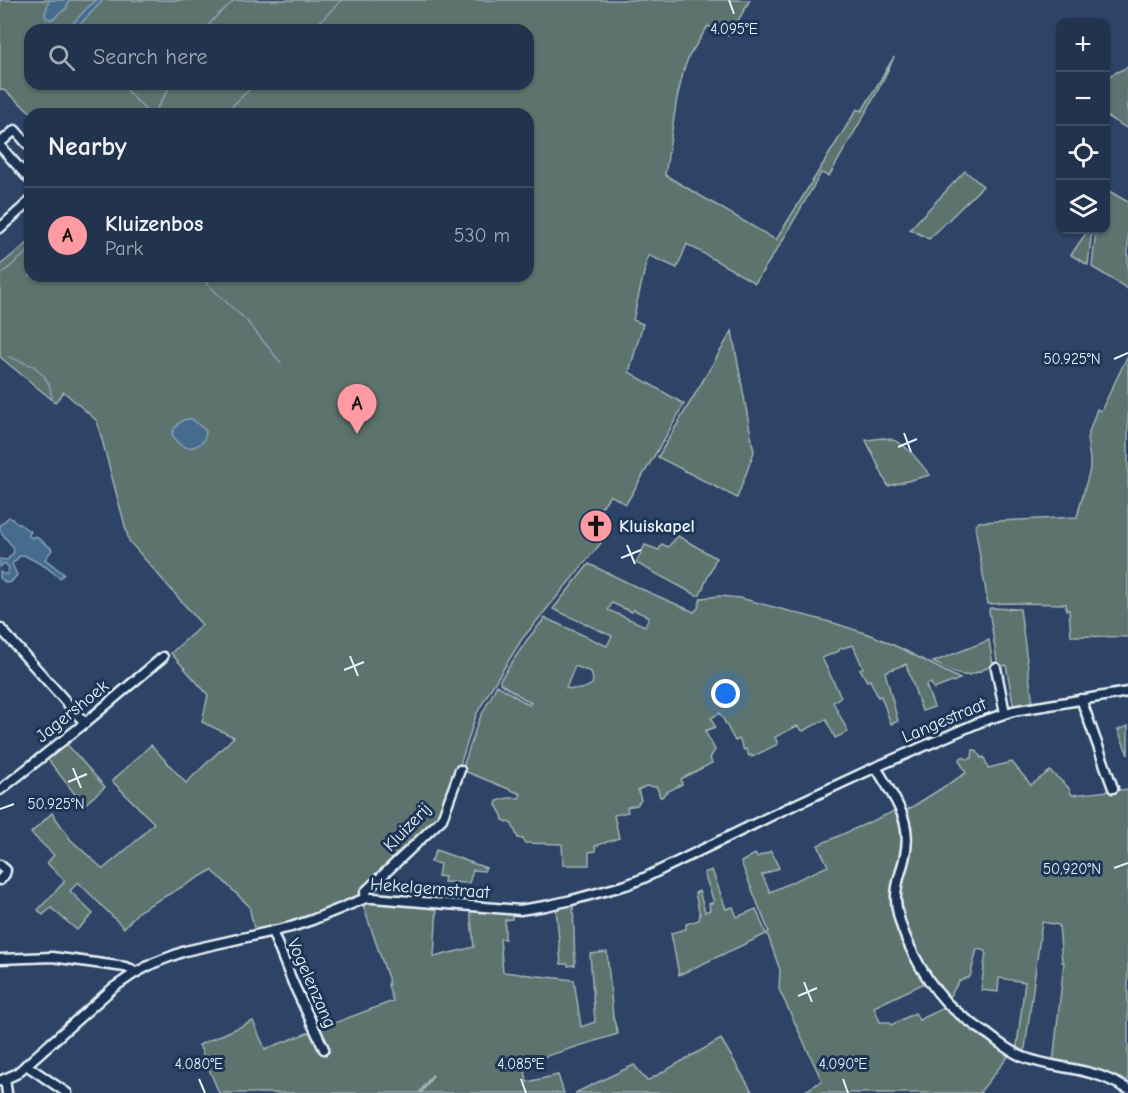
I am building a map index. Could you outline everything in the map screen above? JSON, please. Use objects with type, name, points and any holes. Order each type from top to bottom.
[{"type":"street","points":[[24,140],[15,130],[0,144],[24,173]]},
{"type":"street","points":[[0,228],[24,206]]},
{"type":"street","points":[[0,628],[85,723]]},
{"type":"street","name":"Jagershoek","points":[[0,789],[85,723],[164,657]]},
{"type":"street","points":[[996,668],[1005,713]]},
{"type":"street","name":"Langestraat","points":[[782,810],[955,732],[1005,713],[1128,692]]},
{"type":"street","points":[[1081,699],[1113,788]]},
{"type":"street","points":[[876,767],[902,812],[906,826],[906,855],[896,891],[899,919],[917,960],[947,1003],[989,1036],[1018,1055],[1097,1075],[1128,1089]]},
{"type":"street","name":"Kluizerij","points":[[366,898],[365,892],[442,819],[460,770]]},
{"type":"street","name":"Hekelgemstraat","points":[[2,1080],[16,1074],[113,988],[162,959],[185,951],[312,920],[366,898],[520,910],[545,906],[644,878],[782,810]]},
{"type":"street","points":[[0,865],[6,870],[0,880]]},
{"type":"street","name":"Vogelenzang","points":[[272,931],[293,983],[324,1048]]},
{"type":"street","points":[[0,959],[52,957],[125,967],[135,973]]},
{"type":"street","points":[[26,1065],[67,1093]]},
{"type":"street","points":[[2,1080],[7,1093]]},
{"type":"green space","points":[[0,0],[750,0],[729,36],[708,26],[689,56],[677,98],[665,175],[776,240],[857,109],[862,111],[894,57],[874,98],[829,176],[821,173],[755,283],[687,244],[677,268],[648,255],[633,320],[643,324],[629,372],[684,404],[626,504],[610,495],[585,532],[601,543],[522,639],[492,687],[476,715],[439,820],[356,897],[307,918],[255,932],[249,906],[212,870],[139,911],[124,928],[78,882],[70,891],[93,914],[77,930],[51,908],[43,915],[38,910],[65,881],[47,863],[54,855],[31,833],[52,813],[71,840],[103,869],[154,823],[112,781],[151,745],[186,783],[234,737],[202,722],[208,695],[171,653],[202,625],[129,541],[97,421],[64,392],[55,402],[0,357],[0,265],[24,246],[24,282],[534,282],[534,108],[26,108],[0,89]]},
{"type":"green space","points":[[1128,67],[1128,129],[1110,118],[1110,75]]},
{"type":"green space","points":[[965,171],[983,186],[929,239],[910,229]]},
{"type":"green space","points":[[1110,192],[1128,202],[1128,289],[1092,267],[1096,234],[1110,234]]},
{"type":"green space","points":[[1085,234],[1092,234],[1088,265],[1071,255]]},
{"type":"green space","points":[[732,331],[754,452],[737,498],[658,457]]},
{"type":"green space","points":[[1128,355],[1128,637],[1071,636],[1069,610],[1066,610],[1066,604],[988,604],[975,526],[979,522],[1077,517],[1090,469],[1087,438],[1097,409],[1101,411]]},
{"type":"green space","points":[[891,439],[904,446],[930,475],[888,486],[866,440]]},
{"type":"green space","points":[[678,536],[716,558],[700,595],[636,563],[645,545],[659,550],[662,544],[668,547]]},
{"type":"green space","points":[[589,564],[694,612],[701,598],[720,596],[740,598],[837,624],[874,636],[960,679],[934,689],[931,683],[926,685],[934,707],[922,711],[906,664],[885,672],[898,721],[891,724],[881,696],[878,697],[870,680],[867,681],[860,669],[863,668],[853,645],[839,649],[822,658],[841,697],[833,702],[848,732],[835,738],[826,719],[803,731],[797,726],[775,737],[778,744],[752,757],[746,749],[744,750],[739,739],[735,741],[720,713],[711,718],[715,727],[705,731],[715,750],[710,758],[712,763],[681,779],[682,784],[662,797],[657,787],[646,786],[638,790],[641,800],[637,805],[627,807],[628,812],[614,815],[619,838],[595,846],[596,851],[589,852],[589,865],[563,865],[562,844],[525,843],[523,839],[518,838],[512,824],[503,820],[496,805],[497,801],[519,798],[521,794],[462,770],[478,722],[497,685],[529,705],[531,703],[500,683],[500,680],[545,618],[607,646],[612,636],[553,609]],"holes":[[[612,603],[649,617],[645,626],[608,610]],[[575,666],[591,672],[592,684],[580,689],[566,688]]]},
{"type":"green space","points":[[990,608],[1020,609],[1033,704],[1014,708],[1006,665],[998,667]]},
{"type":"green space","points":[[989,640],[993,665],[974,673],[957,674],[933,662]]},
{"type":"green space","points":[[1128,726],[1128,755],[1118,730]]},
{"type":"green space","points":[[65,742],[105,787],[85,804],[81,802],[46,757]]},
{"type":"green space","points":[[973,750],[976,750],[981,758],[984,757],[988,768],[1012,762],[1031,785],[1050,771],[1068,787],[1072,795],[1128,789],[1128,1087],[1053,1063],[1064,962],[1062,962],[1059,925],[1042,922],[1024,1056],[1016,1053],[1025,982],[999,978],[998,992],[981,990],[986,951],[977,949],[970,977],[959,981],[947,1001],[916,956],[897,902],[906,863],[904,812],[966,773],[959,760],[962,757],[972,758]]},
{"type":"green space","points":[[899,809],[905,831],[895,904],[929,981],[874,1007],[880,1022],[889,1022],[891,1025],[915,1013],[919,1020],[946,1007],[1011,1053],[981,1093],[802,1093],[822,1081],[779,989],[780,970],[767,933],[769,932],[741,862],[755,854],[757,857],[771,851],[779,868],[762,875],[770,892],[828,866],[818,845]]},
{"type":"green space","points":[[436,850],[486,868],[484,871],[473,870],[469,883],[444,882],[445,877],[438,876],[440,864],[431,862]]},
{"type":"green space","points":[[712,870],[726,909],[733,907],[737,917],[756,909],[766,934],[679,975],[671,933],[686,929],[686,924],[699,920],[695,893],[699,891],[705,912],[710,910],[709,904],[714,902],[704,873]]},
{"type":"green space","points":[[362,902],[437,906],[434,957],[474,947],[470,909],[512,912],[512,919],[505,920],[505,939],[500,939],[503,972],[574,980],[581,1027],[595,1022],[590,954],[607,952],[613,1017],[618,1034],[524,1063],[527,1082],[558,1075],[564,1093],[421,1093],[432,1075],[419,1093],[219,1093],[199,1045],[253,1021],[265,1049],[393,1001],[388,978]]},
{"type":"green space","points":[[573,903],[575,965],[568,966],[568,964],[561,964],[556,907]]},
{"type":"green space","points":[[721,1039],[753,1093],[575,1093],[634,1065],[647,1081]]},
{"type":"water","points":[[49,0],[69,0],[66,9],[55,18],[50,19],[46,18],[45,14]]},
{"type":"water","points":[[97,0],[103,0],[81,24],[72,24]]},
{"type":"water","points":[[192,419],[206,431],[203,440],[196,446],[182,446],[172,434],[182,421]]},
{"type":"water","points":[[9,517],[31,532],[28,535],[32,538],[35,536],[51,548],[52,550],[45,559],[64,574],[60,578],[24,555],[12,564],[17,575],[11,582],[6,583],[0,578],[0,572],[7,574],[9,568],[5,563],[0,567],[0,559],[7,560],[14,552],[13,547],[0,531],[0,525]]},
{"type":"waterway","points":[[210,24],[235,0]]},
{"type":"waterway","points":[[317,24],[342,0]]},
{"type":"waterway","points":[[127,90],[143,108]]},
{"type":"waterway","points":[[157,108],[168,90]]},
{"type":"waterway","points":[[230,108],[249,90]]},
{"type":"waterway","points":[[0,275],[24,255]]},
{"type":"waterway","points":[[205,282],[222,298]]},
{"type":"waterway","points":[[224,300],[244,318]]},
{"type":"waterway","points":[[246,320],[281,363]]},
{"type":"waterway","points":[[9,357],[33,366]]},
{"type":"waterway","points":[[34,366],[43,375]]},
{"type":"waterway","points":[[44,376],[49,384],[53,402]]},
{"type":"place","name":"Kluizenbos","points":[[357,434]]},
{"type":"place","name":"Kluiskapel","points":[[596,526]]}]
